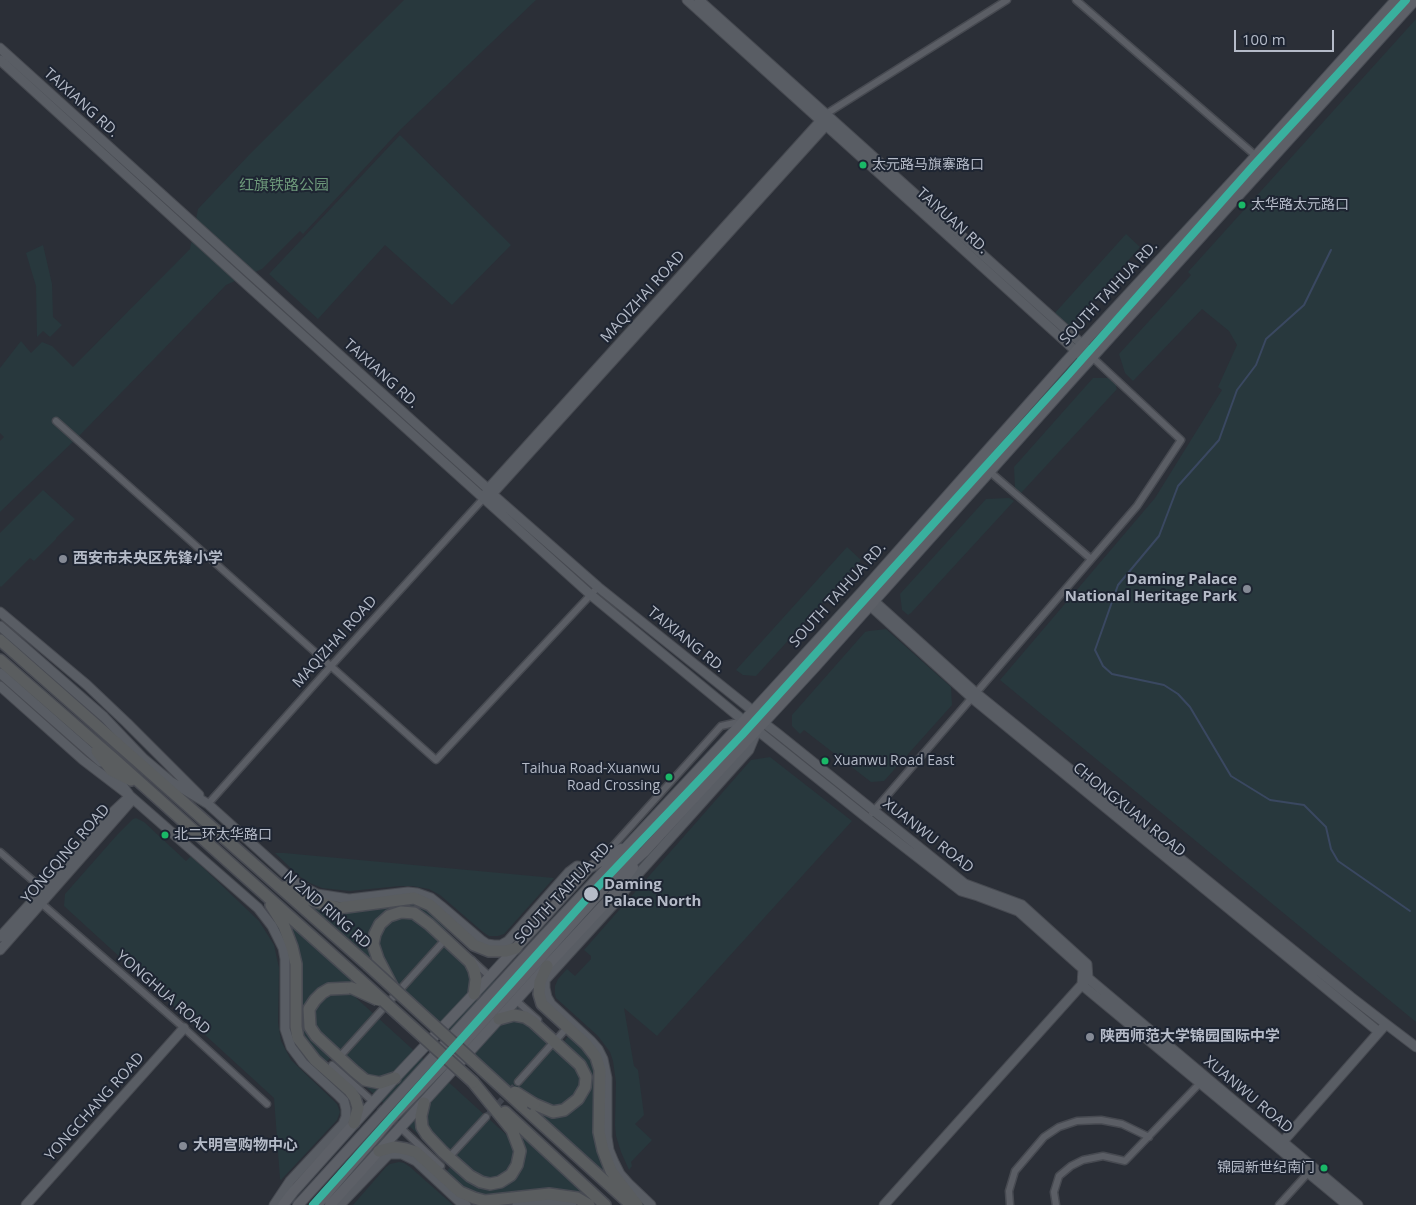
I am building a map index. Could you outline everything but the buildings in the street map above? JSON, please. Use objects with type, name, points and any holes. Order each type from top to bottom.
[{"type":"highway","name":"N 2ND RING RD","points":[[0,640],[268,877],[373,962],[394,990],[631,1205]]},
{"type":"highway","name":"N 2ND RING RD","points":[[0,660],[391,1007],[605,1205]]},
{"type":"highway","points":[[84,733],[111,770],[144,787]]},
{"type":"highway","points":[[144,759],[153,775],[170,782]]},
{"type":"highway","points":[[268,877],[313,901],[339,908],[414,898],[430,905],[474,945],[489,951],[506,951],[516,948]]},
{"type":"highway","points":[[263,893],[284,926],[292,947],[296,964],[296,1027],[298,1038],[315,1060],[350,1091],[355,1098],[358,1108],[354,1123]]},
{"type":"highway","points":[[373,962],[374,934],[380,924],[389,916],[401,912],[414,913],[429,924],[470,962],[476,980],[474,994]]},
{"type":"highway","points":[[547,966],[540,982],[539,994],[542,1004],[586,1044],[596,1057],[600,1070],[599,1132],[603,1150],[611,1171],[637,1205]]},
{"type":"highway","points":[[391,1007],[352,988],[329,989],[322,993],[309,1009],[310,1027],[316,1036],[365,1080],[380,1083],[395,1078]]},
{"type":"highway","points":[[482,1070],[534,1104],[553,1112],[564,1110],[578,1099],[585,1087],[586,1077],[580,1065],[533,1022],[525,1017],[514,1015],[500,1019]]},
{"type":"highway","points":[[424,1103],[421,1116],[422,1126],[427,1135],[470,1176],[490,1184],[500,1182],[512,1175],[517,1165],[520,1151],[512,1130],[473,1082]]},
{"type":"highway","points":[[379,1152],[394,1147],[406,1148],[416,1152],[460,1192],[485,1201],[549,1194],[577,1198],[589,1205]]},
{"type":"main road","name":"SOUTH TAIHUA RD.","points":[[298,1205],[861,593],[1079,348],[1256,156],[1396,0]]},
{"type":"main road","name":"SOUTH TAIHUA RD.","points":[[317,1205],[392,1118],[450,1058],[608,884],[644,852],[761,726],[1415,0]]},
{"type":"main road","points":[[283,1205],[292,1192],[395,1078],[593,865],[633,842]]},
{"type":"main road","points":[[330,1205],[612,896],[644,852]]},
{"type":"street","name":"TAIYUAN RD.","points":[[687,0],[826,120],[1090,359]]},
{"type":"street","name":"TAIYUAN RD.","points":[[699,0],[826,120]]},
{"type":"street","points":[[826,120],[1007,0]]},
{"type":"street","points":[[1076,0],[1256,156]]},
{"type":"street","name":"TAIXIANG RD.","points":[[0,48],[488,494],[591,595],[744,721]]},
{"type":"street","name":"TAIXIANG RD.","points":[[0,60],[246,284],[488,494],[598,587],[753,711]]},
{"type":"street","name":"MAQIZHAI ROAD","points":[[208,804],[826,120]]},
{"type":"street","points":[[867,818],[1137,506],[1180,440],[1090,359]]},
{"type":"street","points":[[56,422],[436,760],[598,587]]},
{"type":"street","points":[[989,471],[1090,559]]},
{"type":"street","name":"CHONGXUAN ROAD","points":[[861,593],[974,696],[1379,1032]]},
{"type":"street","points":[[0,612],[87,685],[128,723],[208,804],[301,886],[317,894],[349,899],[408,892],[417,893],[436,902],[460,924],[487,944],[502,945],[508,941],[569,872],[577,866],[593,865],[721,726],[744,721]]},
{"type":"street","points":[[0,626],[104,718],[144,759],[170,782],[208,804]]},
{"type":"street","points":[[0,673],[111,770],[132,797]]},
{"type":"street","points":[[1,690],[83,760],[132,797],[258,908],[272,926],[283,948],[285,959],[285,1021],[291,1047],[296,1055],[322,1076],[344,1102],[346,1109],[343,1124],[290,1181],[274,1205]]},
{"type":"street","name":"CHONGXUAN ROAD","points":[[974,696],[1416,1047]]},
{"type":"street","name":"XUANWU ROAD","points":[[753,711],[761,726],[867,818],[961,891],[1018,911],[1083,969],[1085,981],[1200,1083],[1358,1205]]},
{"type":"street","name":"XUANWU ROAD","points":[[744,721],[761,726],[874,811],[964,884],[1022,905],[1087,964],[1085,981]]},
{"type":"street","points":[[128,723],[144,759]]},
{"type":"street","points":[[651,1205],[628,1183],[614,1162],[610,1150],[607,1137],[607,1078],[603,1059],[591,1040],[571,1024],[547,997],[546,980],[749,750],[761,726]]},
{"type":"street","points":[[121,735],[159,755]]},
{"type":"street","name":"YONGQING ROAD","points":[[0,938],[46,892],[114,811],[132,797]]},
{"type":"street","points":[[0,852],[46,892]]},
{"type":"street","name":"YONGQING ROAD","points":[[0,950],[41,904],[46,892]]},
{"type":"street","name":"YONGHUA ROAD","points":[[41,904],[184,1028],[267,1104]]},
{"type":"street","points":[[342,1054],[453,931]]},
{"type":"street","points":[[446,939],[487,974]]},
{"type":"street","points":[[884,1205],[1085,981]]},
{"type":"street","name":"XUANWU ROAD","points":[[1085,981],[1280,1145],[1308,1173],[1347,1205]]},
{"type":"street","points":[[520,1003],[557,1038],[564,1031]]},
{"type":"street","points":[[1280,1145],[1386,1024]]},
{"type":"street","name":"YONGCHANG ROAD","points":[[26,1205],[184,1028]]},
{"type":"street","points":[[518,1082],[552,1045]]},
{"type":"street","points":[[333,1064],[370,1099]]},
{"type":"street","points":[[1056,1205],[1054,1192],[1059,1176],[1071,1166],[1083,1160],[1103,1156],[1126,1160],[1200,1083]]},
{"type":"street","points":[[452,1154],[486,1117]]},
{"type":"street","points":[[1010,1205],[1009,1191],[1015,1171],[1044,1137],[1059,1128],[1077,1121],[1101,1120],[1122,1124],[1149,1137]]},
{"type":"street","points":[[404,1131],[442,1165]]},
{"type":"street","points":[[340,1205],[389,1154],[402,1154],[416,1161],[460,1202],[466,1205]]},
{"type":"street","points":[[1279,1205],[1308,1173]]},
{"type":"street","points":[[517,1205],[533,1202],[553,1202],[572,1205]]},
{"type":"green space","name":"红旗铁路公园","points":[[404,0],[536,0],[400,130],[303,234],[300,231],[262,269],[226,285],[80,435],[0,512],[0,441],[4,437],[0,433],[0,368],[21,341],[31,353],[42,342],[52,346],[73,367],[190,249],[198,209],[248,156]]},
{"type":"green space","name":"Daming Palace National Heritage Park","points":[[1416,19],[1416,1022],[1000,680],[1155,498],[1222,390],[1218,387],[1237,345],[1229,331],[1202,309],[1133,381],[1125,373],[1119,354],[1191,275],[1188,272]]},
{"type":"green space","points":[[400,135],[511,245],[452,305],[385,245],[318,319],[269,274]]},
{"type":"green space","points":[[1126,234],[1140,247],[1069,328],[1054,314]]},
{"type":"green space","points":[[43,245],[52,284],[53,317],[62,325],[50,337],[43,331],[37,337],[36,286],[26,253]]},
{"type":"green space","points":[[1093,378],[1112,378],[1118,384],[1117,389],[1021,493],[1015,488],[1014,467]]},
{"type":"green space","points":[[43,490],[75,519],[34,561],[30,558],[1,587],[0,533]]},
{"type":"green space","points":[[1009,498],[1014,501],[911,613],[908,615],[902,610],[900,594],[986,499]]},
{"type":"green space","points":[[847,547],[861,560],[756,676],[743,675],[736,670]]},
{"type":"green space","points":[[886,629],[951,687],[952,705],[884,781],[871,782],[804,730],[800,734],[792,726],[792,715],[865,632]]},
{"type":"green space","points":[[770,757],[852,821],[657,1036],[624,1008],[634,1066],[638,1070],[644,1115],[635,1124],[652,1140],[631,1162],[632,1166],[629,1170],[616,1136],[616,1082],[610,1052],[598,1036],[556,998],[555,986],[558,979],[567,969],[575,976],[591,959],[591,956],[584,950],[751,760]]},
{"type":"green space","points":[[136,818],[144,822],[186,861],[191,856],[259,921],[274,945],[279,968],[278,1023],[281,1041],[291,1060],[337,1104],[340,1112],[337,1120],[281,1180],[274,1098],[64,906],[65,894],[117,835]]},
{"type":"green space","points":[[275,853],[554,878],[504,934],[489,936],[440,895],[429,889],[412,886],[350,891],[322,888],[299,876]]},
{"type":"green space","points":[[408,903],[424,906],[449,926],[443,933],[563,1043],[569,1035],[582,1046],[593,1062],[596,1071],[606,1173],[308,904],[323,907]]},
{"type":"green space","points":[[288,923],[353,982],[354,996],[511,1139],[521,1134],[587,1195],[556,1188],[486,1195],[467,1190],[459,1185],[446,1172],[452,1165],[332,1056],[325,1063],[303,1039]]},
{"type":"green space","points":[[399,1162],[410,1167],[453,1205],[353,1205],[386,1167]]},
{"type":"waterway","points":[[1331,250],[1304,305],[1266,339],[1256,365],[1237,390],[1219,440],[1178,486],[1159,536],[1118,585],[1095,650],[1103,666],[1112,674],[1164,685],[1178,694],[1190,707],[1231,776],[1270,800],[1304,805],[1326,827],[1331,849],[1338,861],[1410,911]]},
{"type":"tunnel","points":[[486,1117],[518,1082]]},
{"type":"tunnel","points":[[372,1101],[403,1130]]},
{"type":"transit line","points":[[313,1205],[591,894],[742,735],[1068,375],[1254,165],[1406,0]]},
{"type":"place","name":"太元路马旗寨路口","points":[[863,165]]},
{"type":"place","name":"太华路太元路口","points":[[1242,205]]},
{"type":"place","name":"西安市未央区先锋小学","points":[[63,559]]},
{"type":"place","name":"Daming Palace National Heritage Park","points":[[1247,589]]},
{"type":"place","name":"Xuanwu Road East","points":[[825,761]]},
{"type":"place","name":"Taihua Road-Xuanwu Road Crossing","points":[[669,777]]},
{"type":"place","name":"北二环太华路口","points":[[165,835]]},
{"type":"place","name":"Daming Palace North","points":[[591,894]]},
{"type":"place","name":"陕西师范大学锦园国际中学","points":[[1090,1037]]},
{"type":"place","name":"大明宫购物中心","points":[[183,1146]]},
{"type":"place","name":"锦园新世纪南门","points":[[1324,1168]]}]
